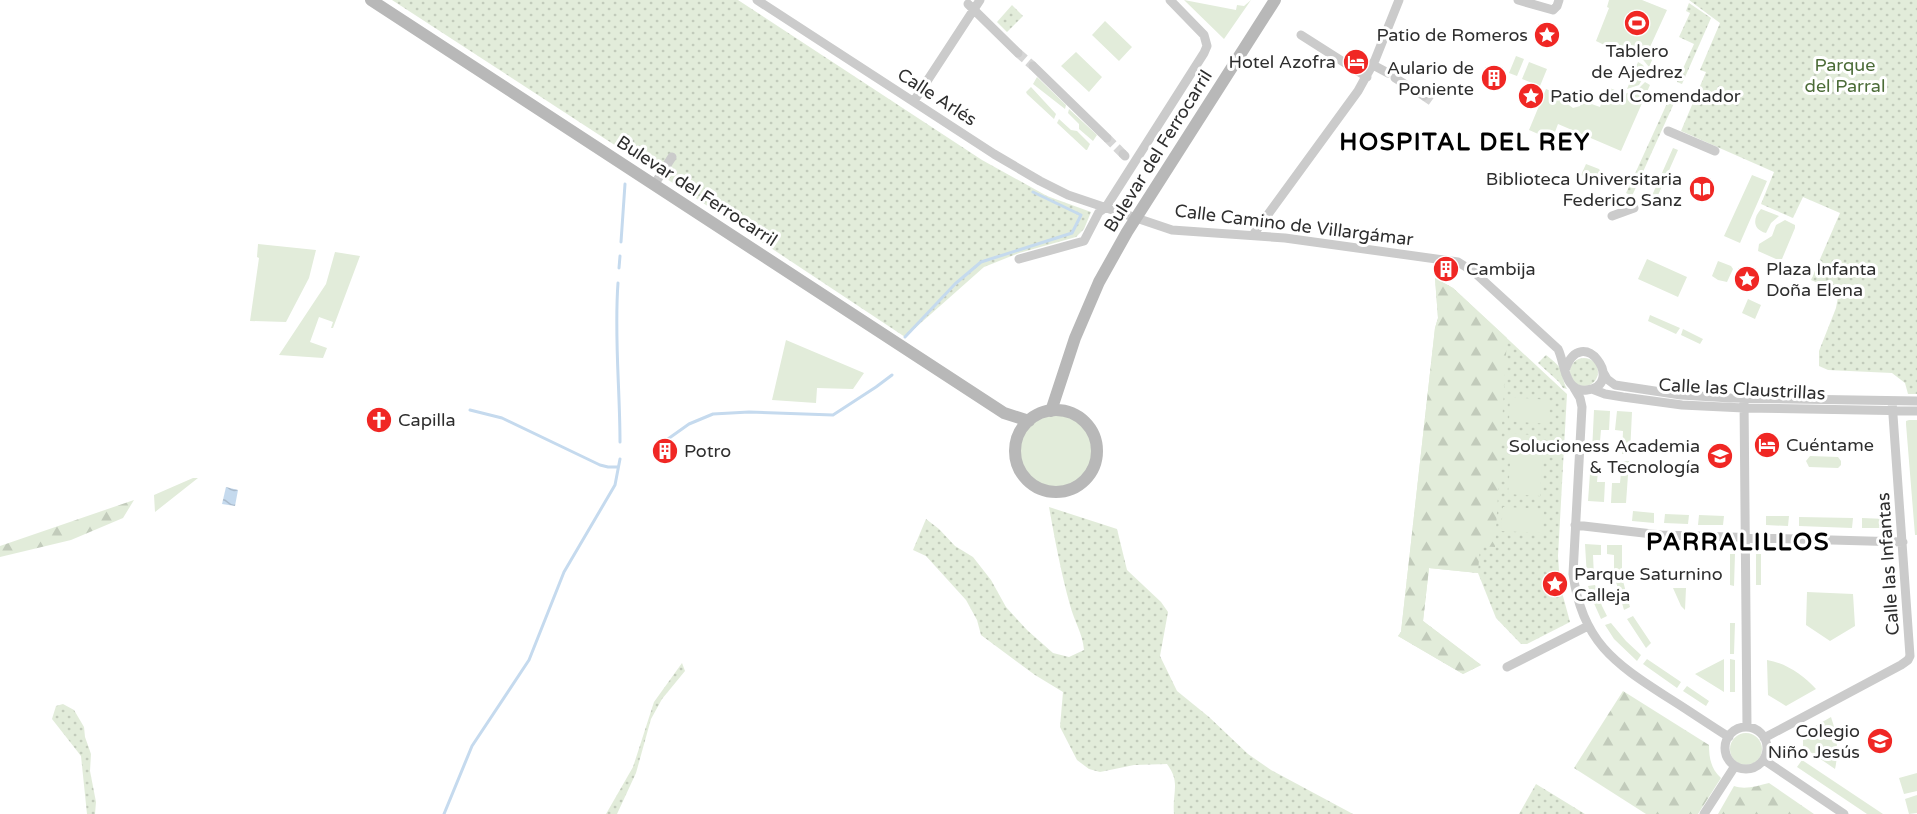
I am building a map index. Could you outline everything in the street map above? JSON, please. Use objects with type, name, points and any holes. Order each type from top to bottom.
[{"type":"main road","name":"Bulevar del Ferrocarril","points":[[371,0],[1004,412],[1029,421]]},
{"type":"main road","name":"Bulevar del Ferrocarril","points":[[1056,411],[1057,393],[1075,338],[1096,288],[1137,218],[1275,0]]},
{"type":"main road","points":[[1056,411],[1071,413],[1081,419],[1095,437],[1097,448],[1092,472],[1073,489],[1061,492],[1036,487],[1019,469],[1015,457],[1020,432],[1029,421],[1043,412],[1056,411]]},
{"type":"main road","name":"Bulevar del Ferrocarril","points":[[1004,412],[1020,432]]},
{"type":"street","name":"Calle Arlés","points":[[757,0],[772,4],[994,154],[1068,195],[1106,207]]},
{"type":"street","points":[[914,101],[971,7],[980,0]]},
{"type":"street","points":[[1019,259],[1084,241],[1099,212],[1106,207],[1204,53],[1207,40],[1170,0]]},
{"type":"street","points":[[1253,235],[1367,77],[1399,0]]},
{"type":"street","points":[[1518,0],[1553,10],[1559,0]]},
{"type":"street","points":[[971,7],[1018,53]]},
{"type":"street","points":[[1301,35],[1367,77]]},
{"type":"street","points":[[1373,65],[1424,96]]},
{"type":"street","points":[[1033,66],[1107,138]]},
{"type":"street","points":[[1668,131],[1715,151]]},
{"type":"street","points":[[654,184],[672,157]]},
{"type":"street","name":"Calle Camino de Villargámar","points":[[1106,207],[1180,231],[1253,235],[1458,262],[1474,272],[1558,349],[1575,355]]},
{"type":"street","points":[[1612,216],[1634,208]]},
{"type":"street","name":"Calle Camino de Villargámar","points":[[1558,349],[1565,370]]},
{"type":"street","points":[[1582,407],[1591,389],[1600,382],[1603,372],[1601,363],[1595,356],[1586,352],[1575,355],[1568,361],[1565,370],[1567,380],[1580,398],[1582,407],[1573,574],[1578,599],[1588,626],[1602,647],[1628,671],[1729,737]]},
{"type":"street","name":"Calle las Claustrillas","points":[[1603,372],[1612,383],[1624,387],[1746,405],[1793,400],[1892,406]]},
{"type":"street","points":[[1574,388],[1591,389]]},
{"type":"street","name":"Calle las Claustrillas","points":[[1591,389],[1605,394],[1654,402],[1892,406]]},
{"type":"street","points":[[1744,404],[1747,728]]},
{"type":"street","points":[[1892,406],[1917,404]]},
{"type":"street","points":[[1892,406],[1917,411]]},
{"type":"street","name":"Calle las Infantas","points":[[1764,738],[1908,660],[1911,656],[1892,406]]},
{"type":"street","points":[[1575,525],[1660,535],[1903,542]]},
{"type":"street","points":[[1507,667],[1588,626]]},
{"type":"street","points":[[1747,728],[1755,729],[1764,738],[1767,749],[1764,760],[1751,768],[1741,768],[1735,766],[1728,758],[1727,742],[1737,730],[1747,728]]},
{"type":"street","points":[[1764,760],[1844,814]]},
{"type":"street","points":[[1704,814],[1735,766]]},
{"type":"green space","points":[[392,0],[738,0],[982,160],[1047,196],[1091,212],[1084,229],[1076,237],[1019,253],[984,267],[905,337]]},
{"type":"green space","points":[[1184,0],[1236,10],[1237,5],[1244,6],[1251,0],[1224,39]]},
{"type":"green space","points":[[1609,0],[1642,0],[1667,10],[1650,47],[1656,51],[1649,67],[1640,56],[1623,50],[1621,53],[1596,41],[1609,8],[1607,7]]},
{"type":"green space","name":"Parque del Parral","points":[[1689,0],[1917,0],[1917,394],[1908,394],[1905,383],[1892,373],[1828,370],[1819,366],[1819,351],[1836,308],[1839,292],[1811,280],[1840,213],[1803,197],[1793,218],[1761,204],[1774,172],[1681,131],[1706,72],[1700,70],[1720,23]]},
{"type":"green space","points":[[1689,3],[1711,18],[1682,84],[1677,82],[1694,44],[1679,37],[1690,13],[1686,11]]},
{"type":"green space","points":[[1012,5],[1023,16],[1007,32],[997,22]]},
{"type":"green space","points":[[1105,21],[1132,47],[1119,61],[1092,35]]},
{"type":"green space","points":[[1076,52],[1102,77],[1089,92],[1061,66]]},
{"type":"green space","points":[[1516,56],[1524,59],[1517,76],[1509,73]]},
{"type":"green space","points":[[1529,62],[1547,69],[1540,86],[1522,79]]},
{"type":"green space","points":[[1638,62],[1647,71],[1639,85],[1627,89]]},
{"type":"green space","points":[[1037,77],[1066,105],[1065,109],[1033,84]]},
{"type":"green space","points":[[1645,82],[1650,85],[1621,151],[1558,124],[1552,140],[1529,130],[1546,89],[1571,99],[1569,105],[1573,108],[1580,106],[1583,101],[1600,107],[1607,87],[1625,94],[1639,88]]},
{"type":"green space","points":[[1031,87],[1056,114],[1054,119],[1027,94],[1026,92]]},
{"type":"green space","points":[[1669,99],[1675,101],[1632,196],[1626,193]]},
{"type":"green space","points":[[1069,109],[1097,135],[1093,141],[1079,129],[1079,124],[1068,113]]},
{"type":"green space","points":[[1059,119],[1071,130],[1077,131],[1090,144],[1087,150],[1057,123]]},
{"type":"green space","points":[[1673,148],[1678,150],[1655,202],[1650,200]]},
{"type":"green space","points":[[1586,164],[1599,169],[1604,177],[1602,183],[1581,175]]},
{"type":"green space","points":[[1752,175],[1767,181],[1740,243],[1724,236]]},
{"type":"green space","points":[[1761,209],[1779,216],[1771,223],[1766,233],[1758,229],[1755,223],[1756,216]]},
{"type":"green space","points":[[1785,220],[1795,225],[1795,228],[1782,259],[1776,259],[1758,251],[1759,244],[1772,236],[1776,225]]},
{"type":"green space","points":[[258,244],[316,250],[309,278],[286,322],[250,321],[259,258],[257,257]]},
{"type":"green space","points":[[335,252],[360,256],[333,328],[331,328],[333,322],[319,317],[310,342],[327,348],[323,358],[279,355],[326,284]]},
{"type":"green space","points":[[1647,259],[1687,277],[1678,297],[1638,279]]},
{"type":"green space","points":[[1718,261],[1733,269],[1727,282],[1712,276]]},
{"type":"green space","name":"Parque Saturnino Calleja","points":[[1435,278],[1453,288],[1567,394],[1558,556],[1560,585],[1570,622],[1527,644],[1521,644],[1496,618],[1478,573],[1429,568],[1423,621],[1481,665],[1463,674],[1398,636],[1401,632],[1435,328],[1438,318]]},
{"type":"green space","points":[[1435,278],[1453,288],[1507,338],[1495,547],[1480,546],[1478,573],[1429,568],[1423,621],[1481,665],[1463,674],[1398,636],[1401,632],[1435,328],[1438,318]]},
{"type":"green space","points":[[1748,299],[1761,305],[1755,319],[1742,313]]},
{"type":"green space","points":[[1650,315],[1680,328],[1676,334],[1648,321]]},
{"type":"green space","points":[[1683,329],[1703,339],[1700,344],[1681,335]]},
{"type":"green space","points":[[786,340],[864,373],[853,389],[817,388],[816,403],[772,400]]},
{"type":"green space","points":[[1546,355],[1560,368],[1567,389],[1563,388],[1538,363]]},
{"type":"green space","points":[[1584,358],[1594,362],[1598,372],[1594,382],[1584,386],[1574,382],[1570,372],[1574,362]]},
{"type":"green space","points":[[1510,397],[1550,400],[1549,424],[1509,421]]},
{"type":"green space","points":[[1594,410],[1610,411],[1609,430],[1601,430],[1599,453],[1592,452]]},
{"type":"green space","points":[[1617,411],[1632,412],[1630,454],[1622,454],[1623,431],[1615,430]]},
{"type":"green space","points":[[1056,413],[1070,416],[1083,424],[1091,437],[1094,451],[1091,465],[1083,478],[1070,486],[1056,489],[1042,486],[1029,478],[1021,465],[1018,451],[1021,437],[1029,424],[1042,416]]},
{"type":"green space","points":[[1909,420],[1917,420],[1917,535],[1915,535],[1906,424]]},
{"type":"green space","points":[[1512,433],[1544,436],[1540,496],[1508,494]]},
{"type":"green space","points":[[1810,456],[1838,457],[1841,465],[1838,468],[1809,467],[1806,461]]},
{"type":"green space","points":[[1591,459],[1599,460],[1597,482],[1605,482],[1604,502],[1588,501]]},
{"type":"green space","points":[[1622,461],[1629,461],[1626,503],[1611,503],[1612,483],[1620,483]]},
{"type":"green space","points":[[193,478],[198,478],[155,512],[154,495]]},
{"type":"green space","points":[[134,500],[123,518],[71,540],[0,557],[0,546]]},
{"type":"green space","points":[[1049,507],[1117,529],[1127,570],[1161,602],[1168,612],[1160,656],[1177,691],[1248,754],[1271,770],[1353,814],[1174,814],[1175,782],[1167,764],[1134,765],[1100,772],[1089,769],[1077,760],[1060,727],[1063,692],[1035,675],[981,635],[977,620],[966,600],[926,556],[913,550],[926,519],[955,546],[973,557],[991,580],[1006,607],[1027,630],[1053,653],[1069,657],[1084,650],[1067,593]]},
{"type":"green space","points":[[1503,507],[1544,509],[1542,533],[1501,531]]},
{"type":"green space","points":[[1633,511],[1654,513],[1654,523],[1632,521]]},
{"type":"green space","points":[[1665,514],[1689,515],[1688,524],[1664,523]]},
{"type":"green space","points":[[1699,515],[1724,516],[1723,525],[1698,525]]},
{"type":"green space","points":[[1766,516],[1789,516],[1788,526],[1766,525]]},
{"type":"green space","points":[[1799,517],[1853,518],[1852,528],[1799,526]]},
{"type":"green space","points":[[1862,518],[1886,519],[1886,528],[1862,528]]},
{"type":"green space","points":[[1585,544],[1601,545],[1601,555],[1593,555],[1594,577],[1587,578]]},
{"type":"green space","points":[[1607,545],[1622,545],[1622,573],[1614,574],[1614,555],[1607,554]]},
{"type":"green space","points":[[1730,554],[1735,554],[1734,586],[1730,585]]},
{"type":"green space","points":[[1756,554],[1761,554],[1761,585],[1756,585]]},
{"type":"green space","points":[[1623,581],[1630,607],[1624,610],[1616,582]]},
{"type":"green space","points":[[1595,585],[1607,616],[1601,619],[1588,586]]},
{"type":"green space","points":[[1673,588],[1686,588],[1685,610],[1681,606]]},
{"type":"green space","points":[[1807,592],[1853,594],[1855,626],[1830,641],[1806,625]]},
{"type":"green space","points":[[1633,616],[1651,643],[1646,648],[1627,619]]},
{"type":"green space","points":[[1611,623],[1641,655],[1637,661],[1614,639],[1605,625]]},
{"type":"green space","points":[[1730,623],[1735,623],[1734,654],[1730,654]]},
{"type":"green space","points":[[1647,659],[1681,682],[1677,688],[1643,664]]},
{"type":"green space","points":[[1724,659],[1724,692],[1695,674]]},
{"type":"green space","points":[[1730,659],[1735,660],[1735,692],[1730,692]]},
{"type":"green space","points":[[1767,660],[1794,670],[1816,689],[1786,706],[1768,695]]},
{"type":"green space","points":[[682,663],[685,671],[662,699],[651,719],[636,773],[617,814],[606,814],[633,767],[654,702]]},
{"type":"green space","points":[[1687,686],[1709,701],[1706,706],[1683,691]]},
{"type":"green space","points":[[1623,691],[1709,745],[1711,763],[1721,778],[1698,814],[1646,814],[1574,768]]},
{"type":"green space","points":[[63,704],[74,710],[84,727],[91,754],[90,771],[96,802],[95,814],[87,814],[81,756],[52,719],[56,706]]},
{"type":"green space","points":[[1831,717],[1837,743],[1835,769],[1803,747],[1803,733]]},
{"type":"green space","points":[[1746,733],[1757,738],[1762,749],[1757,760],[1746,765],[1735,760],[1730,749],[1735,738]]},
{"type":"green space","points":[[1802,760],[1883,814],[1867,814],[1797,767]]},
{"type":"green space","points":[[1917,773],[1917,791],[1904,794],[1899,778]]},
{"type":"green space","points":[[1769,783],[1814,814],[1718,814],[1734,786],[1747,788]]},
{"type":"green space","points":[[1536,784],[1585,814],[1519,814]]},
{"type":"green space","points":[[1917,795],[1917,813],[1909,814],[1905,799]]},
{"type":"water","points":[[226,487],[238,490],[235,506],[222,504]]},
{"type":"waterway","points":[[621,242],[625,184]]},
{"type":"waterway","points":[[905,337],[955,284],[981,262],[1072,233],[1081,215],[1033,192]]},
{"type":"waterway","points":[[619,268],[620,256]]},
{"type":"waterway","points":[[618,283],[620,442]]},
{"type":"waterway","points":[[658,446],[689,424],[713,414],[749,412],[833,415],[892,375]]},
{"type":"waterway","points":[[470,410],[502,418],[600,465],[617,467]]},
{"type":"waterway","points":[[444,814],[472,746],[529,660],[564,572],[615,485],[620,459]]},
{"type":"tunnel","points":[[1018,53],[1033,66]]},
{"type":"tunnel","points":[[1424,96],[1434,103]]},
{"type":"tunnel","points":[[1107,138],[1123,154]]},
{"type":"place","name":"Tablero de Ajedrez","points":[[1637,23]]},
{"type":"place","name":"Patio de Romeros","points":[[1547,35]]},
{"type":"place","name":"Hotel Azofra","points":[[1356,62]]},
{"type":"place","name":"Aulario de Poniente","points":[[1494,78]]},
{"type":"place","name":"Patio del Comendador","points":[[1531,96]]},
{"type":"place","name":"Biblioteca Universitaria Federico Sanz","points":[[1702,189]]},
{"type":"place","name":"Cambija","points":[[1446,269]]},
{"type":"place","name":"Plaza Infanta Doña Elena","points":[[1747,279]]},
{"type":"place","name":"Capilla","points":[[379,420]]},
{"type":"place","name":"Cuéntame","points":[[1767,445]]},
{"type":"place","name":"Potro","points":[[665,451]]},
{"type":"place","name":"Solucioness Academia & Tecnología","points":[[1720,456]]},
{"type":"place","name":"Parque Saturnino Calleja","points":[[1555,584]]},
{"type":"place","name":"Colegio Niño Jesús","points":[[1880,741]]},
{"type":"district","name":"HOSPITAL DEL REY","points":[[1465,142]]},
{"type":"district","name":"PARRALILLOS","points":[[1738,542]]}]
